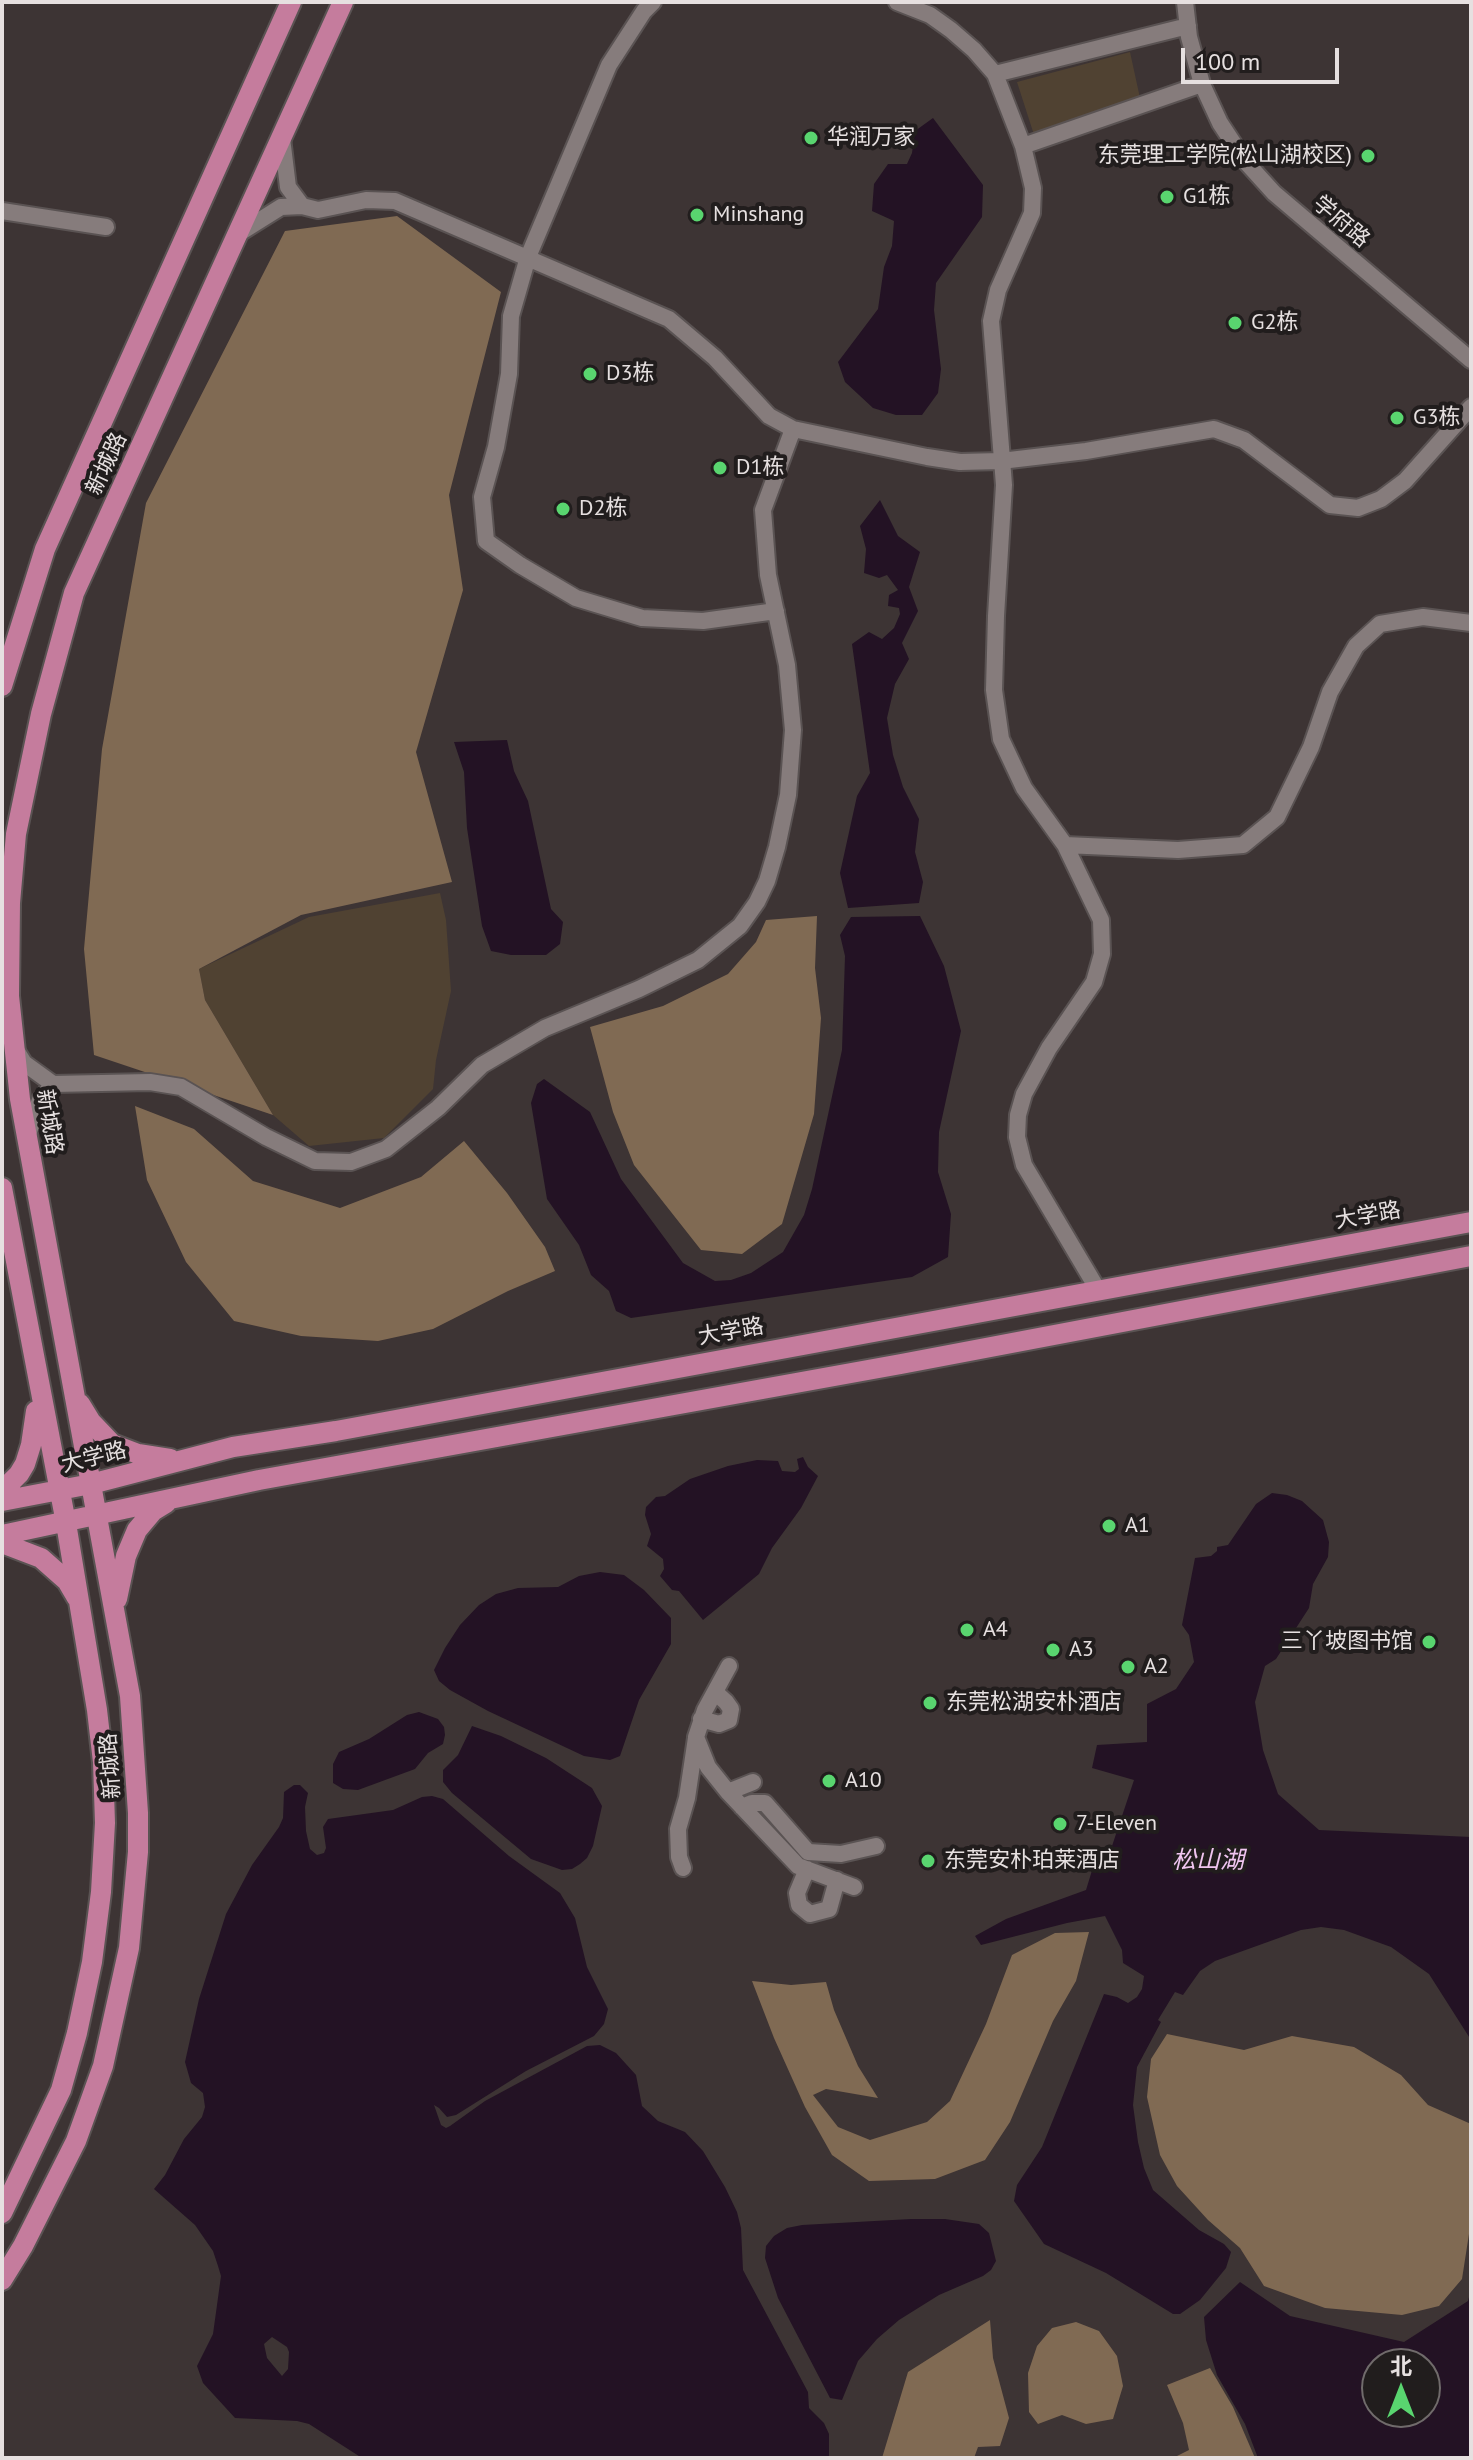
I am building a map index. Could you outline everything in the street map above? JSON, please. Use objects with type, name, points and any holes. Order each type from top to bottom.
[{"type":"main road","name":"新城路","points":[[2,686],[45,549],[291,2]]},
{"type":"main road","name":"新城路","points":[[2,2280],[50,2195],[91,2104],[103,2066],[129,1948],[138,1852],[130,1696],[26,1140],[9,996],[7,891],[25,780],[74,593],[343,2]]},
{"type":"main road","name":"新城路","points":[[2,1188],[79,1602],[103,1762],[105,1823],[101,1892],[92,1962],[77,2033],[61,2090],[8,2192],[2,2213]]},
{"type":"main road","name":"大学路","points":[[2,1501],[91,1484],[233,1447],[336,1431],[1471,1222]]},
{"type":"main road","points":[[2,1535],[259,1480],[789,1385],[1471,1256]]},
{"type":"main road","points":[[783,1347],[789,1385]]},
{"type":"main road","points":[[2,1491],[19,1474],[29,1454],[35,1428],[36,1375]]},
{"type":"main road","points":[[71,1379],[87,1415],[112,1444],[150,1457],[194,1456]]},
{"type":"main road","points":[[115,1618],[122,1571],[137,1530],[153,1511],[176,1498]]},
{"type":"main road","points":[[2,1543],[30,1552],[50,1565],[67,1581],[79,1602]]},
{"type":"street","points":[[653,2],[609,65],[528,257],[511,316],[509,374],[496,447],[482,497],[486,541],[576,598],[642,618],[703,621],[776,611]]},
{"type":"street","points":[[897,2],[930,15],[951,30],[995,74],[1023,146],[1033,188],[1032,213],[998,290],[991,321],[1004,485],[994,690],[1001,739],[1024,788],[1065,845],[1101,920],[1102,954],[1094,982],[1049,1048],[1024,1094],[1018,1115],[1017,1137],[1024,1165],[1098,1290]]},
{"type":"street","name":"学府路","points":[[1185,2],[1202,84],[1245,161],[1274,193],[1471,360]]},
{"type":"street","points":[[995,74],[1188,26]]},
{"type":"street","points":[[1023,146],[1202,84]]},
{"type":"street","points":[[282,138],[288,187],[302,206]]},
{"type":"street","points":[[238,234],[281,207],[302,206],[318,210],[366,200],[395,201],[669,319],[715,358],[769,416],[793,429],[960,462],[1001,461],[1086,451],[1214,429],[1244,440],[1330,505],[1358,508],[1381,499],[1398,487],[1471,407]]},
{"type":"street","points":[[2,211],[106,227]]},
{"type":"street","points":[[14,1045],[24,1063],[53,1084],[150,1082],[181,1087],[266,1137],[315,1161],[351,1162],[386,1149],[438,1108],[482,1065],[545,1028],[639,989],[698,960],[740,926],[757,902],[777,847],[788,795],[793,730],[787,665],[768,575],[763,510],[793,429]]},
{"type":"street","points":[[1065,845],[1178,850],[1243,845],[1277,817],[1311,747],[1330,692],[1356,646],[1380,624],[1423,617],[1471,623]]},
{"type":"street","points":[[26,1140],[36,1108],[53,1084]]},
{"type":"street","points":[[683,1868],[679,1857],[678,1829],[687,1798],[696,1737],[701,1719],[729,1666]]},
{"type":"street","points":[[701,1719],[719,1724],[729,1720],[731,1709],[715,1692]]},
{"type":"street","points":[[696,1737],[708,1767],[798,1866],[854,1887]]},
{"type":"street","points":[[728,1792],[753,1782]]},
{"type":"street","points":[[742,1807],[765,1803],[808,1852],[841,1854],[876,1846]]},
{"type":"street","points":[[807,1869],[797,1893],[799,1905],[810,1914],[829,1909],[837,1880]]},
{"type":"shaded area","points":[[1130,52],[1140,98],[1036,141],[1017,82]]},
{"type":"shaded area","points":[[397,216],[501,292],[449,495],[463,590],[416,752],[452,882],[301,915],[199,969],[205,1000],[273,1115],[94,1055],[84,949],[102,749],[146,503],[285,231]]},
{"type":"shaded area","points":[[440,893],[446,920],[451,991],[433,1089],[384,1138],[309,1146],[273,1115],[205,1000],[199,969],[309,917]]},
{"type":"shaded area","points":[[817,916],[815,968],[821,1018],[814,1114],[782,1224],[742,1254],[701,1250],[634,1165],[613,1112],[590,1027],[663,1006],[728,974],[756,942],[766,920]]},
{"type":"shaded area","points":[[135,1106],[194,1129],[253,1181],[340,1208],[421,1177],[464,1141],[507,1193],[545,1247],[555,1271],[433,1329],[378,1341],[301,1336],[234,1321],[186,1262],[147,1180]]},
{"type":"shaded area","points":[[1089,1932],[1076,1981],[1053,2021],[1010,2122],[985,2160],[935,2179],[869,2181],[832,2155],[805,2107],[752,1981],[791,1985],[826,1982],[834,2010],[858,2066],[878,2098],[826,2089],[813,2095],[838,2127],[870,2140],[927,2122],[950,2101],[986,2024],[1012,1955],[1055,1933]]},
{"type":"shaded area","points":[[1167,2034],[1244,2050],[1292,2036],[1354,2047],[1401,2075],[1428,2105],[1471,2124],[1471,2221],[1462,2279],[1439,2306],[1402,2315],[1325,2308],[1264,2286],[1240,2248],[1208,2220],[1177,2186],[1160,2155],[1147,2097],[1151,2059]]},
{"type":"shaded area","points":[[990,2320],[993,2358],[1009,2418],[1000,2446],[978,2447],[974,2458],[882,2458],[908,2372]]},
{"type":"shaded area","points":[[1076,2322],[1099,2331],[1117,2356],[1123,2386],[1113,2419],[1086,2424],[1062,2415],[1038,2424],[1029,2412],[1028,2373],[1037,2346],[1052,2328]]},
{"type":"shaded area","points":[[1210,2368],[1233,2407],[1255,2458],[1173,2458],[1189,2450],[1183,2423],[1167,2385]]},
{"type":"water","points":[[933,118],[983,185],[982,217],[936,283],[934,310],[941,369],[938,393],[922,415],[896,415],[873,408],[845,382],[838,362],[878,309],[884,267],[892,246],[894,221],[872,211],[874,184],[888,164],[907,164],[915,131]]},
{"type":"water","points":[[880,500],[898,536],[920,552],[909,587],[918,611],[902,643],[909,659],[895,684],[887,718],[893,755],[903,787],[919,819],[915,852],[923,882],[919,903],[848,908],[840,873],[857,796],[870,773],[852,644],[869,632],[882,639],[894,628],[900,614],[899,608],[888,606],[889,595],[898,590],[887,575],[879,578],[864,573],[866,549],[860,526]]},
{"type":"water","points":[[507,740],[514,771],[528,801],[551,909],[563,922],[560,944],[546,955],[511,955],[491,951],[482,926],[467,828],[464,772],[454,742]]},
{"type":"water","points":[[920,916],[944,966],[961,1031],[939,1132],[938,1172],[951,1214],[948,1257],[912,1277],[631,1318],[616,1311],[609,1291],[591,1275],[579,1245],[547,1199],[531,1103],[537,1084],[544,1079],[590,1112],[621,1179],[683,1263],[715,1281],[731,1280],[751,1273],[783,1252],[804,1215],[812,1189],[842,1050],[845,956],[840,935],[851,917]]},
{"type":"water","points":[[803,1457],[818,1476],[801,1508],[772,1548],[759,1574],[703,1620],[679,1591],[672,1590],[660,1576],[664,1569],[663,1559],[647,1546],[651,1534],[645,1515],[646,1507],[656,1497],[665,1496],[690,1479],[728,1466],[757,1460],[778,1461],[782,1471],[795,1472],[799,1469],[797,1459]]},
{"type":"water","name":"松山湖","points":[[1272,1493],[1302,1501],[1323,1520],[1329,1542],[1328,1557],[1313,1584],[1309,1608],[1276,1659],[1265,1666],[1255,1702],[1263,1750],[1278,1794],[1319,1830],[1471,1837],[1471,2040],[1429,1974],[1391,1947],[1344,1930],[1321,1927],[1301,1930],[1215,1961],[1200,1971],[1183,1995],[1175,1992],[1158,2020],[1161,2022],[1137,2067],[1133,2105],[1138,2142],[1153,2190],[1199,2230],[1224,2244],[1231,2252],[1226,2268],[1200,2300],[1180,2314],[1173,2314],[1106,2273],[1044,2244],[1014,2201],[1017,2185],[1042,2147],[1104,1994],[1128,2003],[1142,1989],[1144,1976],[1123,1963],[1122,1950],[1105,1916],[981,1945],[975,1936],[1006,1919],[1086,1890],[1098,1851],[1110,1852],[1134,1780],[1092,1768],[1097,1745],[1147,1742],[1147,1704],[1176,1689],[1194,1662],[1189,1635],[1182,1625],[1195,1558],[1211,1556],[1217,1547],[1228,1545],[1256,1504]]},
{"type":"water","points":[[600,1572],[624,1575],[644,1590],[671,1618],[671,1644],[639,1700],[620,1756],[610,1760],[584,1756],[488,1711],[439,1681],[434,1670],[445,1648],[460,1625],[479,1605],[496,1594],[518,1588],[558,1587],[579,1576]]},
{"type":"water","points":[[419,1712],[438,1719],[445,1735],[443,1744],[428,1753],[415,1769],[358,1790],[343,1789],[333,1783],[333,1764],[339,1752],[369,1739],[407,1715]]},
{"type":"water","points":[[472,1726],[546,1758],[592,1788],[602,1806],[593,1846],[580,1864],[562,1870],[531,1859],[443,1782],[443,1770],[458,1755]]},
{"type":"water","points":[[294,1785],[300,1785],[308,1793],[306,1831],[310,1849],[317,1855],[324,1853],[326,1848],[323,1827],[328,1819],[393,1810],[422,1797],[443,1799],[509,1856],[560,1893],[575,1918],[587,1967],[608,2009],[604,2024],[594,2036],[526,2071],[456,2115],[447,2117],[434,2105],[441,2125],[446,2128],[450,2126],[485,2101],[587,2046],[600,2045],[616,2053],[636,2075],[642,2106],[658,2121],[685,2132],[703,2151],[725,2187],[741,2228],[743,2270],[808,2392],[809,2408],[824,2423],[829,2434],[829,2458],[362,2458],[309,2424],[235,2418],[203,2383],[197,2366],[213,2334],[221,2276],[213,2251],[195,2225],[154,2189],[184,2139],[202,2117],[205,2107],[203,2093],[191,2083],[185,2062],[199,1999],[226,1914],[252,1865],[283,1818],[284,1792]],"holes":[[[272,2337],[287,2347],[288,2369],[282,2376],[267,2358],[264,2344]]]},
{"type":"water","points":[[945,2219],[979,2224],[989,2233],[996,2261],[983,2276],[939,2295],[899,2320],[858,2361],[842,2400],[830,2398],[778,2298],[765,2258],[766,2246],[787,2228],[802,2225]]},
{"type":"water","points":[[1240,2282],[1290,2316],[1404,2342],[1468,2301],[1471,2289],[1471,2458],[1258,2458],[1245,2424],[1217,2375],[1206,2340],[1204,2317]]},
{"type":"place","name":"华润万家","points":[[811,138]]},
{"type":"place","name":"东莞理工学院(松山湖校区)","points":[[1368,156]]},
{"type":"place","name":"G1栋","points":[[1167,197]]},
{"type":"place","name":"Minshang","points":[[697,215]]},
{"type":"place","name":"G2栋","points":[[1235,323]]},
{"type":"place","name":"D3栋","points":[[590,374]]},
{"type":"place","name":"G3栋","points":[[1397,418]]},
{"type":"place","name":"D1栋","points":[[720,468]]},
{"type":"place","name":"D2栋","points":[[563,509]]},
{"type":"place","name":"A1","points":[[1109,1526]]},
{"type":"place","name":"A4","points":[[967,1630]]},
{"type":"place","name":"三丫坡图书馆","points":[[1429,1642]]},
{"type":"place","name":"A3","points":[[1053,1650]]},
{"type":"place","name":"A2","points":[[1128,1667]]},
{"type":"place","name":"东莞松湖安朴酒店","points":[[930,1703]]},
{"type":"place","name":"A10","points":[[829,1781]]},
{"type":"place","name":"7-Eleven","points":[[1060,1824]]},
{"type":"place","name":"东莞安朴珀莱酒店","points":[[928,1861]]}]
